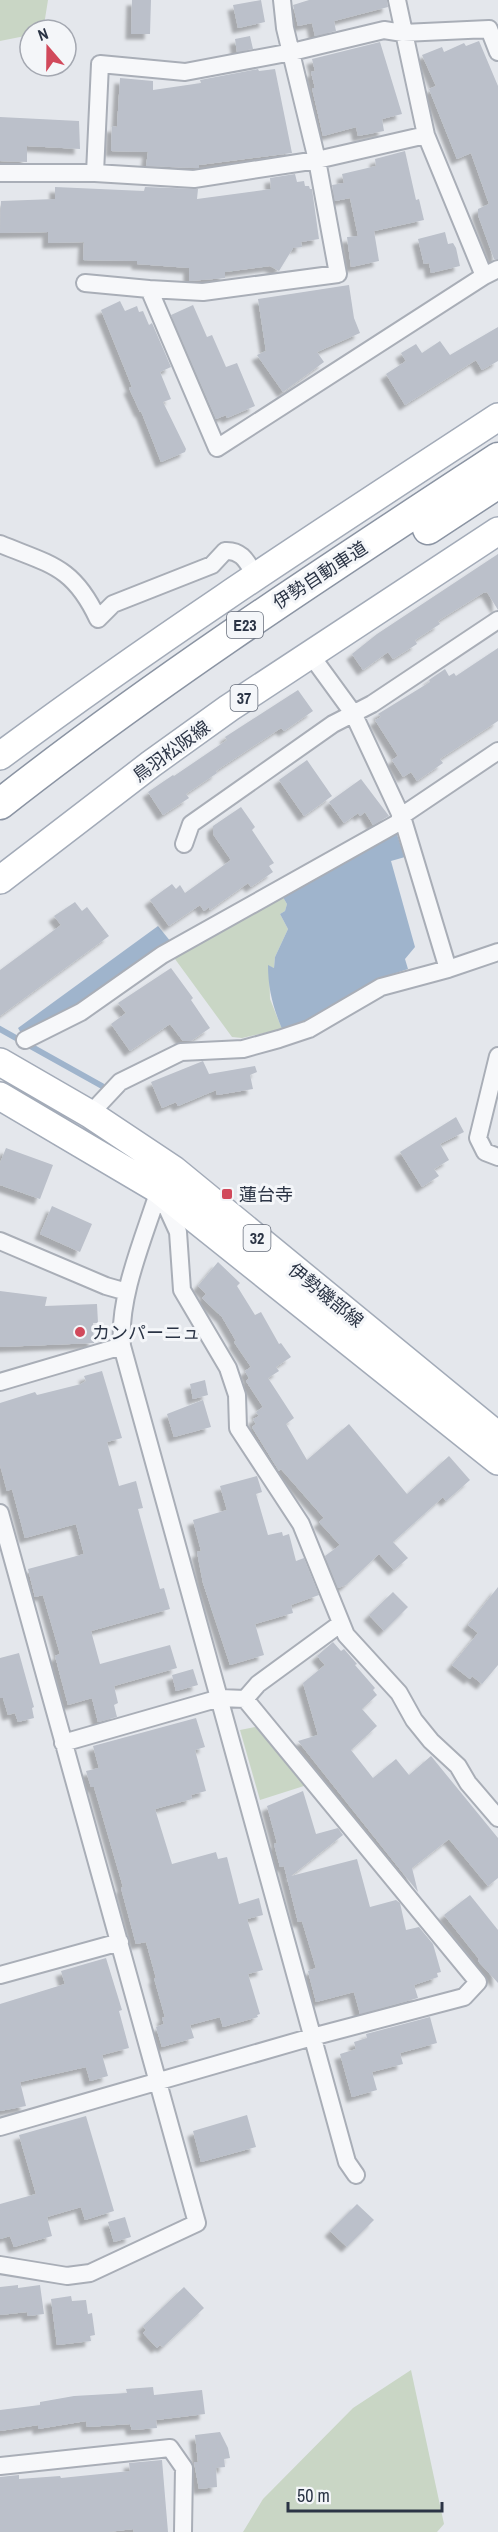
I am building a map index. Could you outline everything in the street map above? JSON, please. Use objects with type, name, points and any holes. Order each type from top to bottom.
[{"type":"highway","name":"伊勢自動車道","points":[[0,804],[148,692],[498,458]]},
{"type":"highway","name":"伊勢自動車道","points":[[0,827],[149,716],[258,640],[498,483]]},
{"type":"main road","points":[[0,756],[255,575],[498,417]]},
{"type":"main road","name":"鳥羽松阪線","points":[[0,880],[151,764],[310,654],[498,531]]},
{"type":"main road","name":"伊勢磯部線","points":[[0,1062],[90,1114],[498,1461]]},
{"type":"main road","name":"伊勢磯部線","points":[[0,1096],[166,1180],[492,1423]]},
{"type":"street","points":[[85,283],[203,292],[338,274],[317,160],[285,28],[282,0]]},
{"type":"street","points":[[149,289],[217,448],[491,273],[426,135],[403,33],[398,0]]},
{"type":"street","points":[[95,173],[100,64],[185,72],[292,52],[384,30],[403,33],[489,29],[498,52]]},
{"type":"street","points":[[0,173],[95,173],[194,179],[317,160],[426,135]]},
{"type":"street","points":[[0,544],[61,569],[81,587],[98,619],[113,604],[212,565],[225,550],[235,550],[242,555],[255,575]]},
{"type":"street","points":[[184,844],[191,824],[333,724],[372,704],[498,620]]},
{"type":"street","points":[[310,654],[353,713],[401,818],[448,969]]},
{"type":"street","points":[[25,1040],[81,1012],[162,955],[401,818],[498,751]]},
{"type":"street","points":[[90,1114],[120,1082],[182,1052],[243,1049],[279,1040],[309,1029],[381,987],[448,969],[491,952],[498,952]]},
{"type":"street","points":[[498,1056],[478,1138],[485,1152],[498,1157]]},
{"type":"street","points":[[166,1180],[127,1292],[120,1325],[122,1346],[347,2162],[356,2175]]},
{"type":"street","points":[[166,1180],[178,1232],[182,1290],[228,1368],[237,1395],[238,1428],[301,1524],[345,1635],[399,1693],[414,1720],[431,1741],[458,1766],[468,1784],[498,1818]]},
{"type":"street","points":[[0,1240],[106,1286],[127,1292]]},
{"type":"street","points":[[0,1383],[122,1346]]},
{"type":"street","points":[[0,1513],[197,2223],[90,2273],[67,2276],[0,2265]]},
{"type":"street","points":[[245,1699],[258,1684],[340,1624]]},
{"type":"street","points":[[0,2127],[312,2037],[464,1997],[478,1982],[245,1699],[220,1698],[63,1743]]},
{"type":"street","points":[[0,1975],[120,1942]]},
{"type":"street","points":[[0,2466],[170,2448],[184,2468],[183,2532]]},
{"type":"green space","points":[[0,0],[48,0],[45,18],[18,18],[18,37],[0,41]]},
{"type":"green space","points":[[281,894],[287,904],[285,911],[280,914],[288,929],[275,957],[274,968],[269,966],[270,999],[282,1029],[242,1038],[232,1037],[175,959],[175,953]]},
{"type":"green space","points":[[255,1727],[307,1785],[260,1800],[240,1730]]},
{"type":"green space","points":[[411,2370],[444,2524],[437,2532],[243,2532],[263,2499],[353,2408]]},
{"type":"water","points":[[396,832],[405,857],[391,861],[415,947],[405,959],[408,969],[375,980],[304,1021],[282,1029],[272,998],[268,965],[274,968],[275,957],[288,929],[280,914],[285,911],[287,904],[281,894]]},
{"type":"water","points":[[158,926],[171,942],[96,998],[22,1035],[18,1028]]},
{"type":"building","points":[[132,0],[151,0],[150,34],[131,34]]},
{"type":"building","points":[[261,0],[265,22],[238,28],[233,5]]},
{"type":"building","points":[[309,0],[387,0],[388,7],[334,21],[336,31],[315,36],[312,23],[298,26],[293,5]]},
{"type":"building","points":[[250,36],[253,49],[237,52],[235,39]]},
{"type":"building","points":[[479,41],[498,86],[498,259],[494,259],[478,215],[478,209],[489,204],[471,153],[457,159],[429,89],[436,86],[422,55],[442,47],[444,52],[464,43],[466,46]]},
{"type":"building","points":[[380,42],[402,114],[382,119],[384,131],[358,136],[356,127],[323,136],[312,88],[315,88],[311,72],[315,71],[312,59]]},
{"type":"building","points":[[258,69],[259,71],[275,69],[292,153],[199,165],[199,168],[194,168],[146,166],[148,152],[111,151],[112,126],[117,127],[120,78],[153,81],[153,90],[201,83],[200,80]]},
{"type":"building","points":[[0,117],[79,121],[80,149],[27,146],[27,162],[0,161]]},
{"type":"building","points":[[405,151],[416,200],[419,199],[424,220],[374,231],[379,261],[351,267],[347,237],[358,236],[350,198],[335,201],[332,185],[344,183],[342,174],[376,166],[375,159]]},
{"type":"building","points":[[295,174],[297,182],[304,181],[305,186],[312,189],[319,239],[301,242],[302,247],[293,248],[279,271],[270,266],[225,272],[225,278],[189,281],[189,268],[137,264],[137,261],[83,260],[84,242],[48,243],[48,232],[0,233],[1,201],[55,199],[55,187],[144,191],[145,187],[198,189],[197,199],[271,189],[270,178]]},
{"type":"building","points":[[445,232],[448,244],[453,243],[456,248],[460,266],[431,273],[429,263],[424,264],[418,239]]},
{"type":"building","points":[[349,285],[354,318],[360,333],[317,352],[324,362],[283,392],[257,355],[266,351],[258,299]]},
{"type":"building","points":[[120,301],[125,311],[137,306],[139,312],[143,311],[149,325],[152,323],[171,367],[160,372],[171,399],[163,402],[186,449],[185,452],[161,462],[141,411],[129,388],[132,387],[101,310]]},
{"type":"building","points":[[193,305],[207,337],[212,335],[226,367],[237,363],[255,406],[227,418],[226,415],[216,419],[171,315]]},
{"type":"building","points":[[498,327],[498,361],[482,370],[476,360],[405,405],[386,374],[406,361],[401,353],[416,344],[422,353],[440,341],[450,355]]},
{"type":"building","points":[[498,554],[498,610],[487,592],[483,593],[438,621],[440,624],[415,640],[417,644],[393,659],[388,652],[363,670],[352,654],[377,634]]},
{"type":"building","points":[[498,648],[498,721],[440,759],[443,763],[417,781],[411,772],[403,777],[392,760],[398,756],[375,720],[381,717],[378,714],[430,682],[429,680],[445,669],[449,676],[454,673],[456,676]]},
{"type":"building","points":[[298,690],[313,711],[284,731],[281,728],[216,771],[217,773],[186,794],[189,798],[163,815],[148,792],[227,740],[225,737]]},
{"type":"building","points":[[307,760],[332,796],[304,816],[279,780]]},
{"type":"building","points":[[361,779],[389,816],[373,825],[365,812],[360,816],[358,813],[344,823],[329,802]]},
{"type":"building","points":[[241,807],[255,827],[252,830],[274,863],[269,866],[273,872],[251,887],[248,883],[210,910],[209,907],[204,911],[200,905],[169,926],[150,900],[172,884],[176,889],[180,885],[185,893],[231,860],[213,834],[213,826]]},
{"type":"building","points":[[75,902],[82,911],[87,907],[109,936],[0,1016],[0,970],[61,925],[54,916]]},
{"type":"building","points":[[171,968],[193,998],[191,1000],[210,1028],[191,1041],[183,1041],[170,1024],[130,1051],[111,1024],[126,1013],[118,1003]]},
{"type":"building","points":[[203,1061],[209,1074],[255,1066],[257,1072],[250,1075],[253,1089],[217,1095],[216,1090],[178,1106],[176,1102],[162,1108],[151,1082]]},
{"type":"building","points":[[456,1117],[464,1132],[440,1144],[449,1160],[434,1169],[439,1176],[422,1187],[400,1152]]},
{"type":"building","points":[[6,1148],[53,1165],[40,1199],[0,1185],[0,1163]]},
{"type":"building","points":[[52,1206],[92,1224],[80,1252],[40,1234]]},
{"type":"building","points":[[218,1262],[240,1283],[237,1286],[255,1315],[261,1312],[279,1344],[281,1343],[291,1357],[276,1367],[279,1371],[268,1378],[294,1418],[286,1424],[307,1460],[349,1424],[407,1494],[449,1456],[470,1480],[446,1501],[443,1497],[393,1542],[408,1558],[394,1570],[379,1554],[346,1585],[338,1588],[325,1556],[340,1545],[319,1522],[324,1518],[281,1469],[279,1471],[252,1427],[256,1424],[253,1419],[259,1416],[256,1412],[263,1407],[246,1381],[249,1378],[245,1371],[251,1367],[234,1342],[236,1341],[222,1317],[202,1298],[206,1294],[198,1286]]},
{"type":"building","points":[[0,1291],[47,1297],[45,1306],[97,1304],[98,1323],[93,1323],[94,1343],[0,1347]]},
{"type":"building","points":[[102,1371],[122,1438],[107,1442],[119,1486],[136,1481],[143,1508],[138,1509],[160,1589],[164,1588],[170,1609],[91,1631],[100,1664],[170,1645],[177,1668],[114,1686],[118,1703],[114,1705],[117,1717],[98,1722],[92,1698],[68,1705],[55,1656],[60,1654],[43,1595],[35,1597],[28,1569],[84,1554],[76,1524],[25,1538],[12,1489],[7,1491],[0,1465],[0,1403],[35,1392],[37,1395],[81,1384],[86,1381],[84,1376]]},
{"type":"building","points":[[205,1380],[208,1395],[193,1399],[190,1384]]},
{"type":"building","points":[[203,1400],[211,1427],[174,1437],[167,1414]]},
{"type":"building","points":[[257,1476],[262,1492],[256,1494],[268,1535],[282,1532],[283,1536],[289,1534],[296,1561],[304,1558],[319,1595],[291,1605],[293,1613],[255,1624],[264,1655],[230,1665],[203,1583],[197,1552],[201,1551],[193,1520],[227,1510],[220,1486]]},
{"type":"building","points":[[498,1587],[498,1665],[482,1684],[472,1676],[470,1679],[452,1665],[478,1633],[468,1625]]},
{"type":"building","points":[[393,1592],[408,1607],[384,1631],[369,1615]]},
{"type":"building","points":[[333,1642],[341,1651],[344,1649],[357,1664],[355,1665],[375,1688],[373,1690],[377,1695],[362,1709],[377,1726],[351,1750],[373,1778],[396,1759],[409,1775],[431,1756],[498,1838],[498,1878],[488,1886],[449,1839],[412,1868],[418,1892],[298,1741],[318,1735],[303,1683],[325,1665],[317,1656]]},
{"type":"building","points":[[19,1653],[34,1707],[32,1708],[34,1718],[18,1722],[15,1713],[8,1715],[3,1698],[0,1698],[0,1658]]},
{"type":"building","points":[[193,1669],[198,1685],[176,1691],[172,1675]]},
{"type":"building","points":[[196,1718],[205,1747],[195,1750],[206,1791],[191,1795],[192,1799],[155,1809],[172,1864],[216,1852],[218,1859],[227,1857],[239,1904],[259,1898],[263,1915],[247,1919],[263,1970],[248,1974],[260,2014],[257,2015],[258,2017],[223,2027],[220,2017],[190,2025],[194,2038],[162,2047],[156,2027],[164,2024],[162,2018],[165,2017],[154,1978],[156,1978],[146,1942],[136,1944],[121,1888],[123,1887],[94,1787],[91,1787],[86,1771],[99,1768],[93,1746]]},
{"type":"building","points":[[303,1791],[316,1834],[338,1828],[343,1835],[291,1876],[357,1859],[370,1907],[396,1900],[400,1903],[406,1930],[419,1927],[433,1944],[441,1972],[437,1973],[438,1977],[414,1985],[418,1998],[360,2014],[354,1992],[316,2002],[308,1971],[316,1968],[302,1921],[298,1922],[284,1866],[280,1867],[274,1844],[277,1843],[267,1806]]},
{"type":"building","points":[[470,1895],[498,1930],[498,1983],[478,1961],[479,1959],[444,1915]]},
{"type":"building","points":[[106,1958],[122,2010],[119,2011],[129,2048],[102,2055],[108,2076],[90,2081],[86,2067],[20,2082],[26,2106],[0,2111],[0,2004],[65,1984],[61,1971]]},
{"type":"building","points":[[430,2017],[437,2043],[400,2053],[403,2064],[372,2072],[377,2090],[352,2097],[340,2054],[356,2049],[354,2042],[367,2038],[366,2034]]},
{"type":"building","points":[[247,2115],[256,2147],[201,2162],[193,2131]]},
{"type":"building","points":[[86,2116],[114,2211],[85,2220],[81,2207],[47,2217],[52,2236],[14,2247],[10,2236],[0,2239],[0,2204],[36,2194],[19,2135]]},
{"type":"building","points":[[357,2204],[374,2220],[347,2247],[330,2231]]},
{"type":"building","points":[[125,2217],[131,2237],[114,2242],[108,2222]]},
{"type":"building","points":[[18,2285],[18,2288],[40,2285],[44,2314],[28,2316],[27,2312],[0,2315],[0,2287]]},
{"type":"building","points":[[184,2287],[204,2308],[163,2347],[160,2345],[157,2348],[143,2333],[146,2330],[143,2326]]},
{"type":"building","points":[[71,2296],[72,2301],[86,2300],[88,2314],[92,2313],[95,2335],[90,2336],[91,2341],[57,2345],[51,2299]]},
{"type":"building","points":[[153,2387],[154,2395],[202,2390],[205,2414],[156,2420],[157,2428],[132,2430],[130,2424],[87,2427],[86,2421],[38,2429],[38,2425],[0,2431],[0,2410],[40,2405],[40,2402],[74,2396],[127,2393],[126,2389]]},
{"type":"building","points":[[220,2432],[230,2458],[224,2459],[225,2467],[216,2468],[217,2487],[199,2489],[194,2462],[198,2462],[195,2435]]},
{"type":"building","points":[[162,2460],[168,2532],[134,2532],[133,2529],[108,2532],[0,2532],[0,2477],[19,2475],[19,2479],[60,2476],[61,2478],[130,2471],[129,2463]]},
{"type":"waterway","points":[[0,1029],[102,1086]]},
{"type":"place","name":"蓮台寺","points":[[227,1194]]},
{"type":"place","name":"カンパーニュ","points":[[80,1332]]}]
